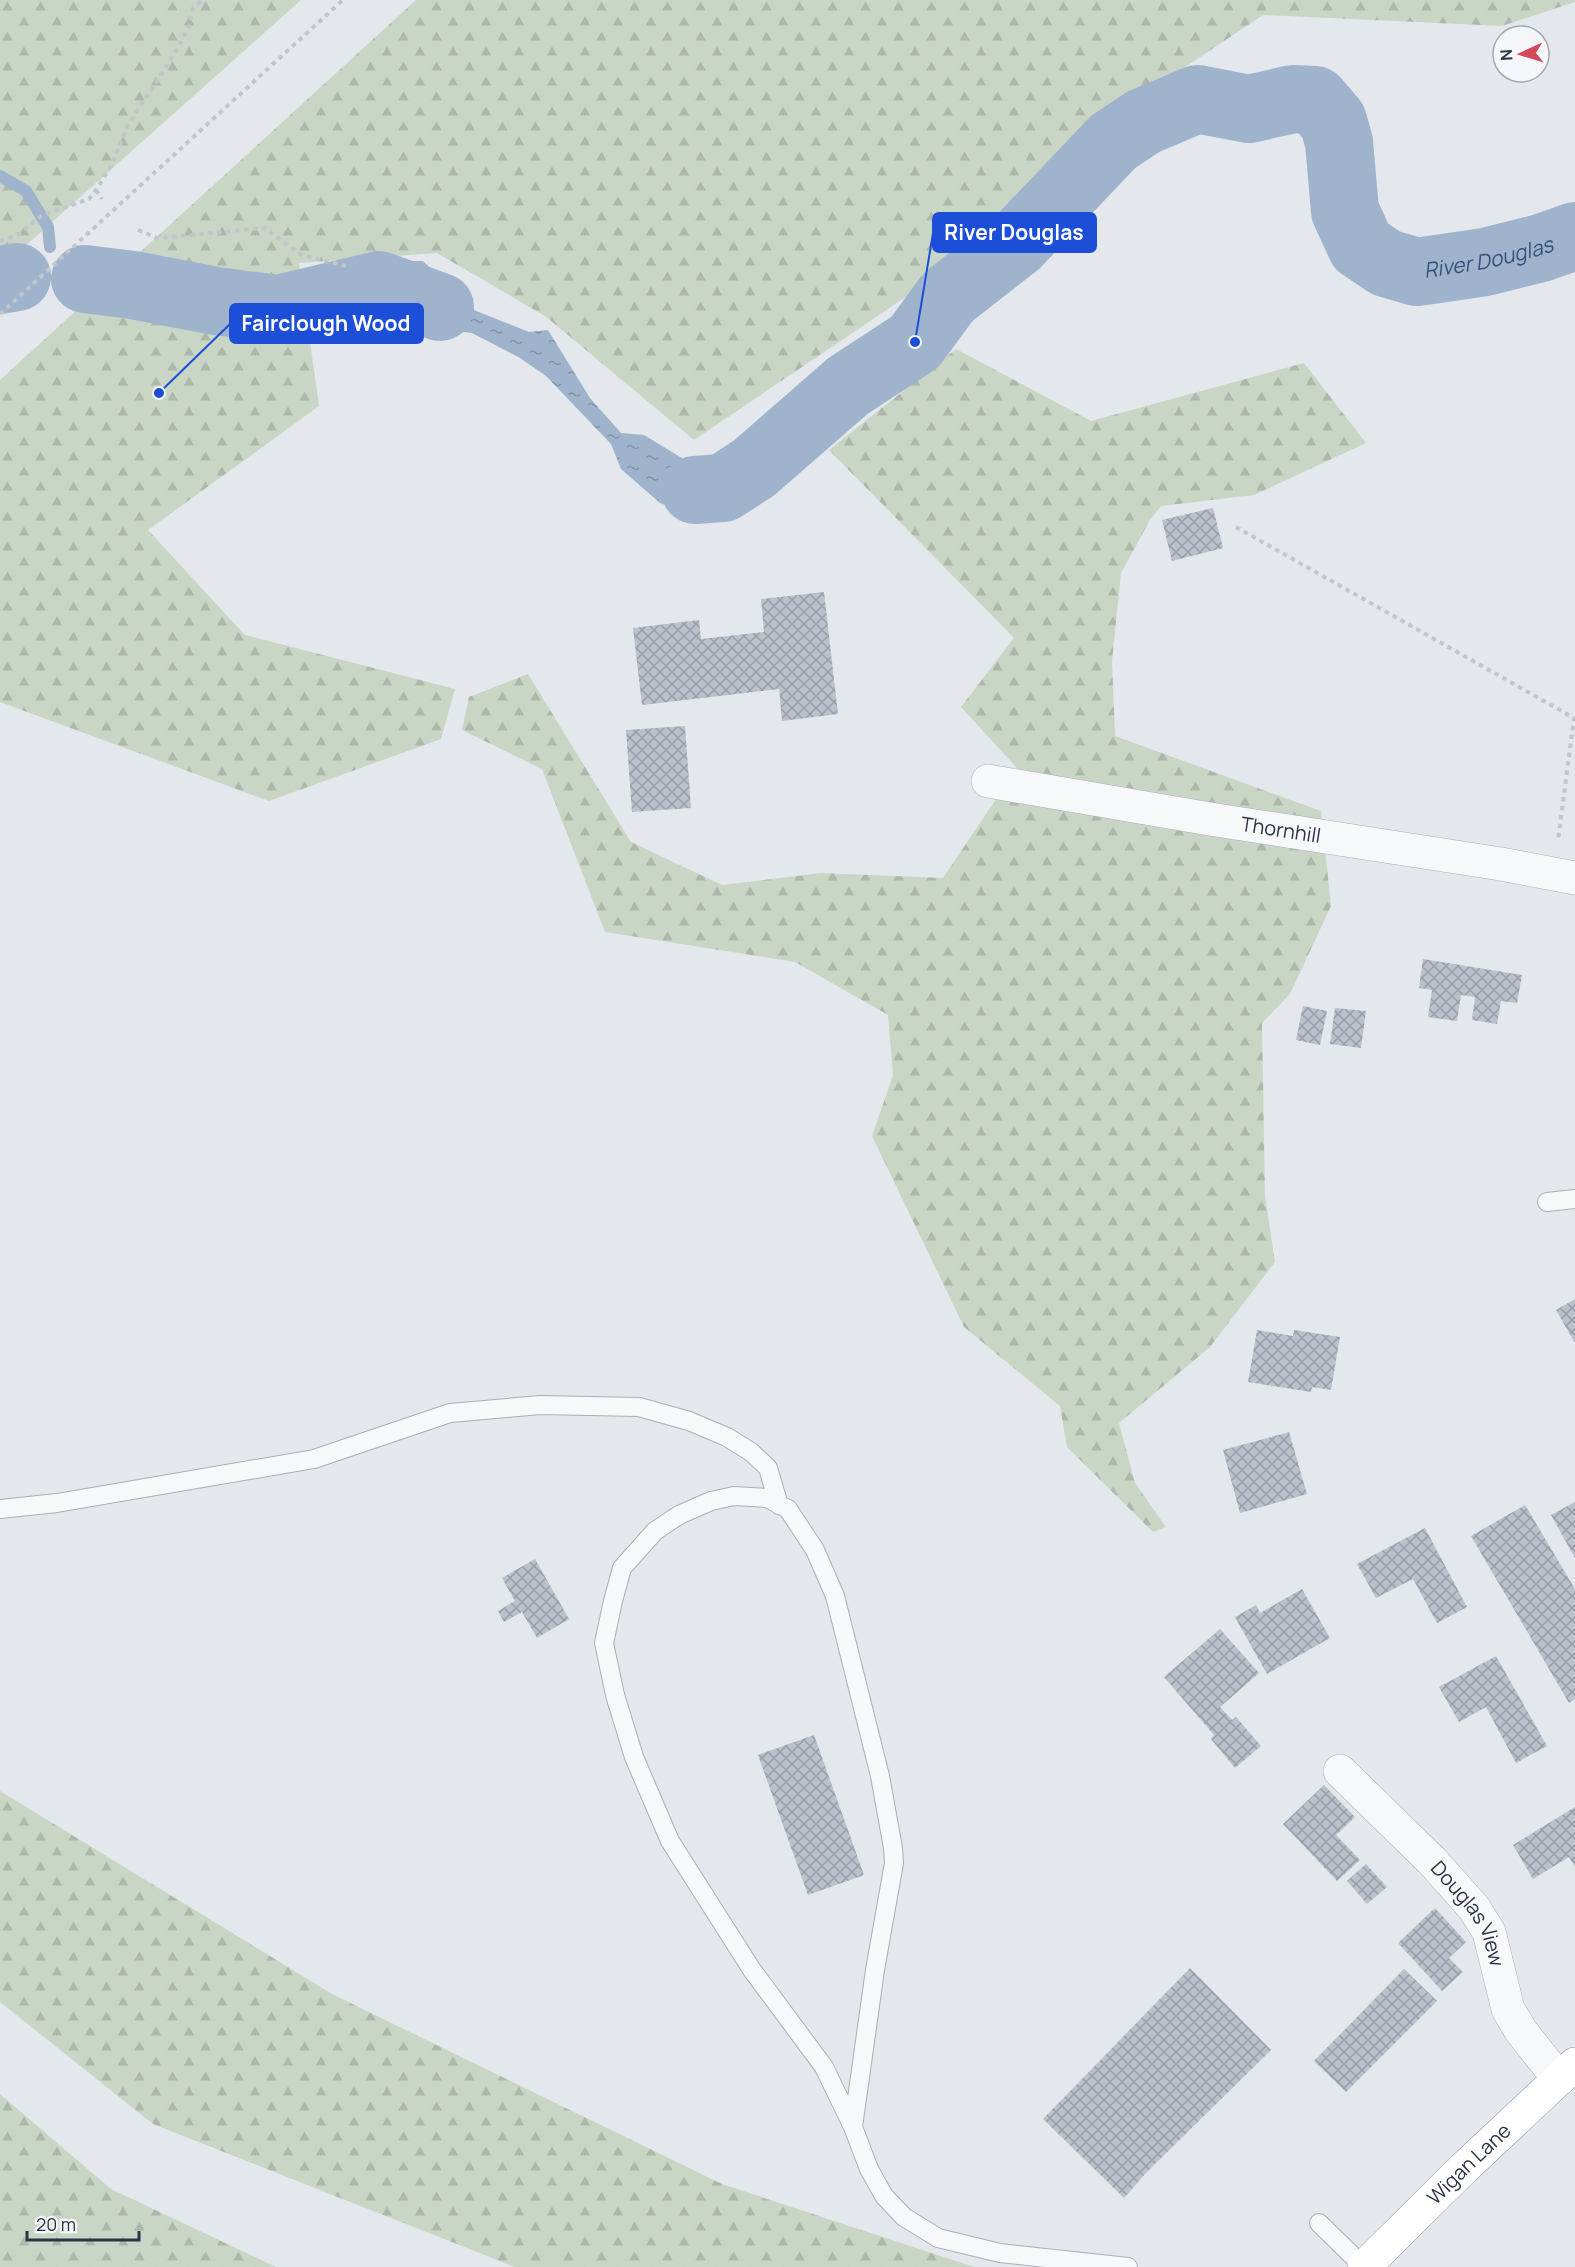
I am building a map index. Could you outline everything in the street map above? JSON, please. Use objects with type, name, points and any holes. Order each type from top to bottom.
[{"type":"highway","name":"Wigan Lane","points":[[1364,2267],[1464,2168],[1567,2072]]},
{"type":"street","name":"Thornhill","points":[[988,781],[1564,876]]},
{"type":"street","name":"Douglas View","points":[[1340,1771],[1433,1862],[1474,1908],[1489,1932],[1508,2009],[1521,2031],[1567,2072]]},
{"type":"lane","points":[[1547,1202],[1575,1199]]},
{"type":"lane","points":[[0,1509],[57,1503],[314,1459],[450,1413],[540,1405],[639,1407],[689,1421],[728,1437],[751,1452],[768,1468],[779,1505]]},
{"type":"lane","points":[[853,2127],[875,1970],[891,1884],[893,1848],[880,1776],[835,1596],[815,1550],[788,1509],[767,1498],[734,1496],[711,1501],[679,1515],[656,1531],[622,1568],[604,1643],[615,1695],[634,1757],[670,1841],[752,1970],[824,2067],[853,2127],[869,2169],[884,2196],[904,2217],[938,2238],[1000,2253],[1128,2267]]},
{"type":"lane","points":[[1318,2223],[1364,2267]]},
{"type":"path","points":[[0,241],[19,234],[41,216],[89,199],[111,166],[128,125],[173,56],[189,26],[193,8],[203,0]]},
{"type":"path","points":[[0,314],[343,0]]},
{"type":"path","points":[[96,190],[102,199]]},
{"type":"path","points":[[138,230],[157,238],[265,228],[301,255],[350,267]]},
{"type":"path","points":[[1236,527],[1574,718],[1564,876]]},
{"type":"green space","points":[[0,0],[301,0],[0,267]]},
{"type":"green space","points":[[416,0],[1575,0],[1575,2],[1508,24],[1491,25],[1263,15],[1085,134],[910,294],[694,440],[545,316],[437,253],[299,263],[319,406],[148,530],[245,635],[455,689],[441,739],[269,801],[0,702],[0,380]]},
{"type":"green space","points":[[956,349],[1091,421],[1304,363],[1366,443],[1254,495],[1161,506],[1150,520],[1121,573],[1112,661],[1115,736],[1321,811],[1331,906],[1290,994],[1262,1023],[1265,1196],[1275,1262],[1210,1347],[1119,1423],[1135,1483],[1166,1527],[1153,1532],[1067,1447],[1060,1406],[964,1327],[872,1136],[893,1075],[888,1015],[795,962],[605,932],[542,769],[462,730],[469,697],[528,674],[631,842],[722,885],[821,873],[943,878],[1017,768],[961,707],[1014,638],[829,450]]},
{"type":"green space","points":[[0,1791],[332,1994],[722,2184],[974,2267],[515,2267],[153,2124],[0,2002]]},
{"type":"green space","points":[[0,2094],[111,2189],[276,2267],[0,2267]]},
{"type":"water","points":[[388,261],[423,261],[474,310],[529,332],[548,330],[590,398],[621,433],[644,435],[700,469],[741,458],[765,440],[778,454],[778,486],[744,509],[706,521],[660,503],[621,469],[611,444],[546,376],[520,358],[472,333],[415,326],[396,316],[384,331],[354,307],[351,283],[396,279]]},
{"type":"building","points":[[1213,508],[1223,548],[1172,561],[1162,520]]},
{"type":"building","points":[[824,592],[838,714],[782,721],[779,689],[642,705],[633,628],[699,620],[701,639],[764,632],[761,599]]},
{"type":"building","points":[[685,726],[691,808],[632,812],[626,730]]},
{"type":"building","points":[[1423,959],[1522,975],[1517,1003],[1501,1001],[1497,1024],[1472,1020],[1475,997],[1461,995],[1457,1021],[1428,1017],[1432,990],[1419,988]]},
{"type":"building","points":[[1303,1006],[1327,1011],[1320,1045],[1296,1040]]},
{"type":"building","points":[[1335,1008],[1366,1011],[1361,1048],[1330,1044]]},
{"type":"building","points":[[1575,1299],[1575,1343],[1556,1310]]},
{"type":"building","points":[[1257,1330],[1293,1336],[1294,1330],[1340,1337],[1331,1390],[1312,1387],[1311,1392],[1248,1382]]},
{"type":"building","points":[[1289,1432],[1307,1494],[1240,1513],[1223,1450]]},
{"type":"building","points":[[1575,1502],[1575,1558],[1551,1515]]},
{"type":"building","points":[[1525,1505],[1575,1589],[1575,1699],[1569,1703],[1471,1536]]},
{"type":"building","points":[[1425,1528],[1467,1607],[1437,1623],[1413,1579],[1376,1598],[1357,1564]]},
{"type":"building","points":[[535,1559],[569,1619],[537,1638],[522,1612],[504,1622],[498,1611],[515,1601],[502,1578]]},
{"type":"building","points":[[1302,1589],[1330,1638],[1267,1674],[1235,1617],[1256,1605],[1260,1613]]},
{"type":"building","points":[[1220,1629],[1259,1673],[1220,1707],[1232,1720],[1236,1717],[1261,1746],[1235,1768],[1211,1739],[1214,1735],[1164,1677]]},
{"type":"building","points":[[1496,1656],[1547,1746],[1516,1763],[1486,1707],[1459,1722],[1439,1687]]},
{"type":"building","points":[[814,1735],[864,1875],[808,1895],[758,1755]]},
{"type":"building","points":[[1324,1785],[1355,1817],[1336,1835],[1360,1860],[1337,1881],[1283,1824]]},
{"type":"building","points":[[1575,1807],[1575,1867],[1569,1857],[1533,1879],[1513,1845]]},
{"type":"building","points":[[1366,1864],[1387,1887],[1367,1904],[1347,1881]]},
{"type":"building","points":[[1435,1908],[1466,1942],[1449,1958],[1463,1972],[1442,1991],[1398,1943]]},
{"type":"building","points":[[1190,1968],[1271,2050],[1146,2173],[1124,2198],[1043,2119]]},
{"type":"building","points":[[1404,1969],[1437,2001],[1346,2092],[1314,2061]]},
{"type":"waterway","name":"River Douglas","points":[[695,490],[723,488],[754,468],[848,386],[915,342],[948,297],[1016,244],[1113,142],[1143,122],[1197,99],[1249,109],[1293,99],[1315,100],[1333,121],[1339,142],[1345,211],[1361,246],[1386,263],[1417,272],[1485,262],[1541,248],[1575,236]]},
{"type":"waterway","points":[[0,176],[26,191],[48,227],[50,247]]},
{"type":"waterway","name":"River Douglas","points":[[0,280],[17,277]]},
{"type":"waterway","name":"River Douglas","points":[[85,279],[278,309],[379,285],[440,307]]},
{"type":"place","name":"River Douglas","points":[[915,342]]},
{"type":"place","name":"Fairclough Wood","points":[[159,393]]}]
